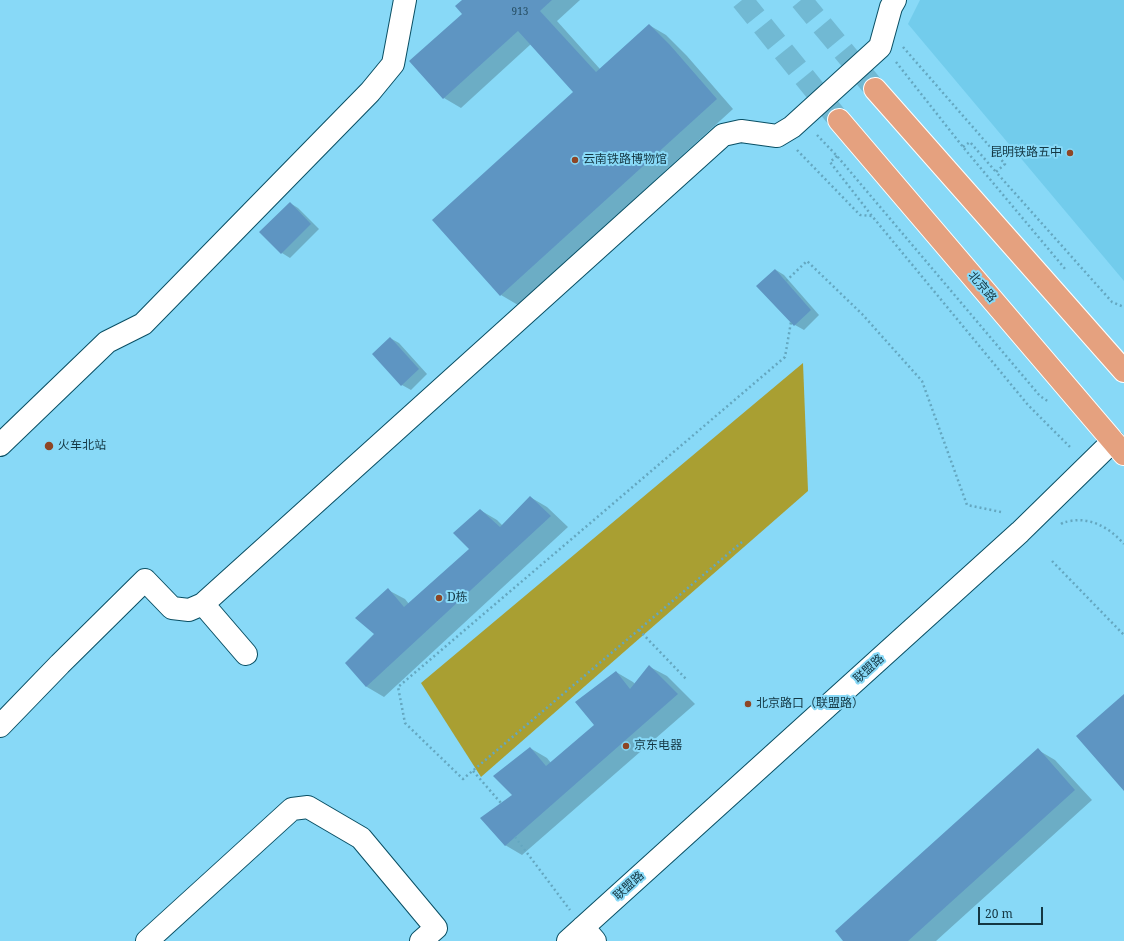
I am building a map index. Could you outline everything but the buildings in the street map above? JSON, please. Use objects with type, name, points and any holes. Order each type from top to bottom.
[{"type":"main road","points":[[875,89],[1124,371]]},
{"type":"main road","name":"北京路","points":[[839,120],[1119,448]]},
{"type":"street","points":[[0,446],[107,342],[143,324],[370,92],[393,64],[405,0]]},
{"type":"street","points":[[0,726],[145,580],[172,608],[189,610],[203,604],[722,135],[741,131],[777,136],[792,127],[880,47],[891,7],[895,0]]},
{"type":"street","name":"联盟路","points":[[582,936],[1020,532],[1089,466],[1119,448]]},
{"type":"street","points":[[203,604],[246,654]]},
{"type":"street","points":[[147,941],[292,809],[308,807],[361,838],[436,928],[421,941]]},
{"type":"path","points":[[884,36],[900,43],[1005,164],[996,172]]},
{"type":"path","points":[[893,58],[964,147],[1068,272]]},
{"type":"path","points":[[777,136],[797,150],[860,215],[872,216]]},
{"type":"path","points":[[964,147],[970,142],[1112,302],[1124,307]]},
{"type":"path","points":[[837,156],[830,162],[872,216],[1028,405],[1089,466]]},
{"type":"path","points":[[786,281],[807,261],[862,314],[922,381],[967,505],[1001,512]]},
{"type":"path","points":[[742,542],[463,779],[405,723],[398,688],[785,358],[791,322]]},
{"type":"path","points":[[1058,527],[1064,522],[1087,520],[1099,524],[1109,530],[1124,544]]},
{"type":"path","points":[[1052,561],[1124,634]]},
{"type":"path","points":[[639,630],[687,680]]},
{"type":"path","points":[[473,771],[501,803]]},
{"type":"path","points":[[514,837],[582,936]]},
{"type":"shaded area","name":"昆明铁路五中","points":[[920,0],[1124,0],[1124,281],[908,24]]},
{"type":"shaded area","points":[[803,363],[808,491],[481,777],[421,683]]},
{"type":"tunnel","points":[[742,0],[839,120]]},
{"type":"tunnel","points":[[801,0],[875,89]]},
{"type":"place","name":"昆明铁路五中","points":[[1070,153]]},
{"type":"place","name":"云南铁路博物馆","points":[[575,160]]},
{"type":"place","name":"火车北站","points":[[49,446]]},
{"type":"place","name":"D栋","points":[[439,598]]},
{"type":"place","name":"北京路口（联盟路）","points":[[748,704]]},
{"type":"place","name":"京东电器","points":[[626,746]]}]
